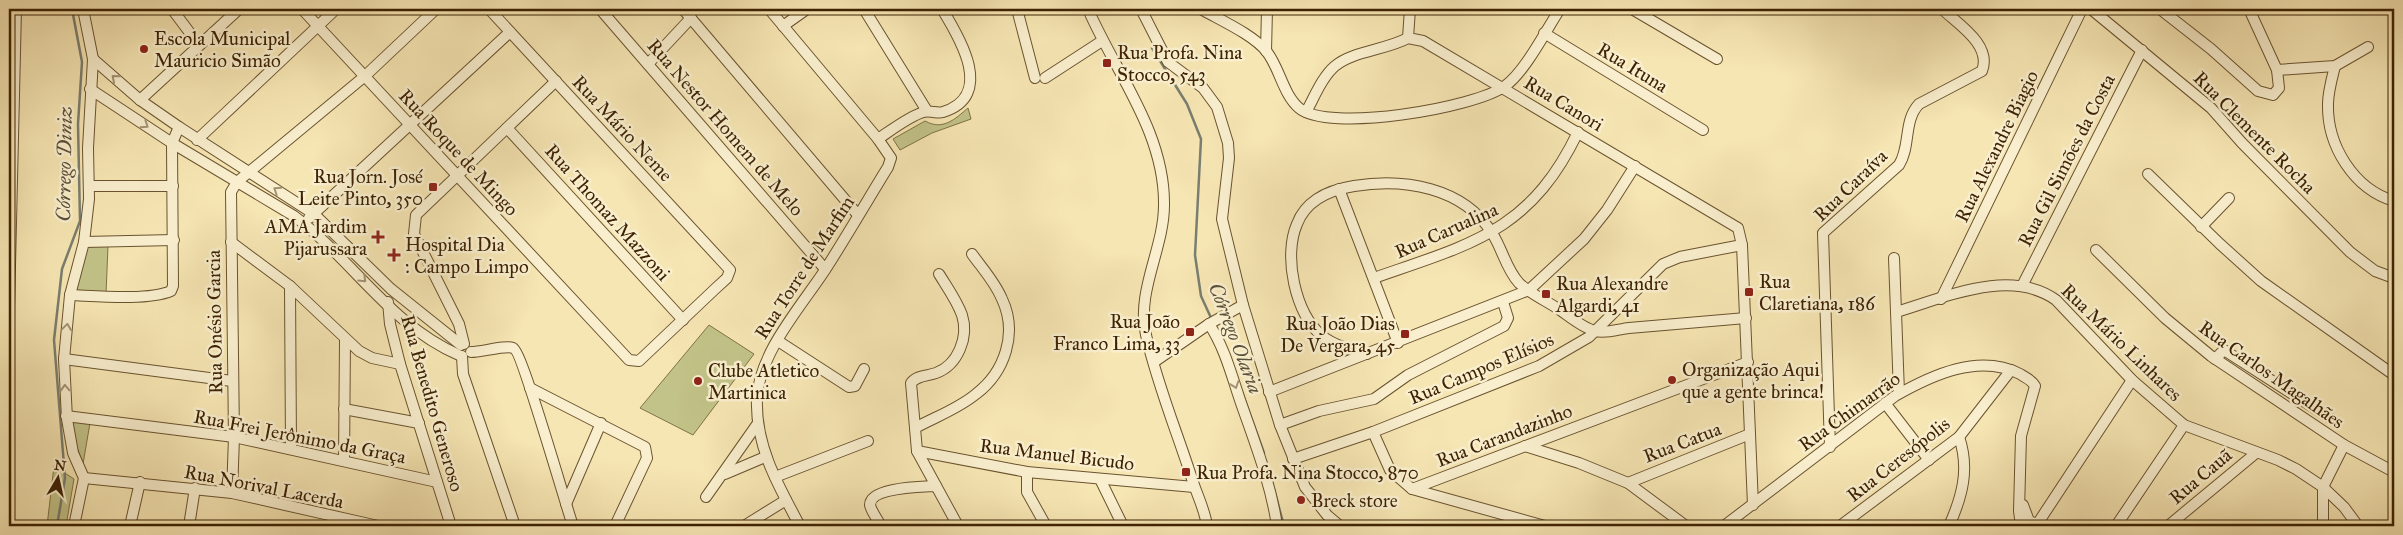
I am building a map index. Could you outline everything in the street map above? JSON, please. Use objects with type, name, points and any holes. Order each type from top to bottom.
[{"type":"street","points":[[9,308],[11,105],[16,9]]},
{"type":"street","points":[[74,526],[84,478],[73,453],[66,416],[64,359],[70,295],[84,242],[90,186],[90,89],[92,59],[83,9]]},
{"type":"street","points":[[172,9],[199,45]]},
{"type":"street","points":[[140,100],[239,9]]},
{"type":"street","name":"Rua Roque de Mingo","points":[[302,9],[457,177],[550,273],[628,360],[642,359],[683,320]]},
{"type":"street","points":[[198,140],[336,9]]},
{"type":"street","points":[[238,182],[365,76],[436,9]]},
{"type":"street","name":"Rua Mário Neme","points":[[489,9],[650,182],[730,272],[683,320]]},
{"type":"street","name":"Rua Nestor Homem de Melo","points":[[600,9],[826,269]]},
{"type":"street","points":[[683,9],[858,215]]},
{"type":"street","points":[[769,9],[878,139],[927,111],[946,111],[964,98],[972,85],[963,47],[942,9]]},
{"type":"street","points":[[783,26],[807,9]]},
{"type":"street","points":[[864,9],[927,111]]},
{"type":"street","points":[[1017,9],[1040,78],[1102,41]]},
{"type":"street","points":[[1088,9],[1102,41],[1151,135],[1163,188],[1162,228],[1144,308],[1146,336],[1207,526]]},
{"type":"street","points":[[1141,9],[1168,62],[1211,98],[1222,119],[1228,143],[1229,158],[1222,218],[1239,308],[1280,425],[1305,487],[1316,502],[1340,526]]},
{"type":"street","points":[[1201,9],[1266,51],[1292,100],[1306,112],[1332,119],[1380,117],[1454,104],[1504,87],[1517,73],[1560,9]]},
{"type":"street","points":[[1266,51],[1267,9]]},
{"type":"street","points":[[1306,112],[1336,66],[1356,56],[1391,47],[1408,38],[1410,9]]},
{"type":"street","points":[[1632,9],[1717,59]]},
{"type":"street","name":"Rua Caraíva","points":[[1830,447],[1822,233],[1899,165],[1905,151],[1910,116],[1919,104],[1982,71],[1984,65],[1983,50],[1942,9]]},
{"type":"street","name":"Rua Alexandre Biagio","points":[[1941,299],[2082,9]]},
{"type":"street","name":"Rua Clemente Rocha","points":[[2091,9],[2215,112],[2242,143],[2350,252],[2375,271],[2394,278]]},
{"type":"street","points":[[2160,9],[2211,49],[2258,91],[2270,96],[2276,92],[2279,82],[2277,70],[2249,9]]},
{"type":"street","points":[[648,64],[691,18]]},
{"type":"street","points":[[304,223],[510,32]]},
{"type":"street","name":"Rua Ituna","points":[[1544,33],[1703,130]]},
{"type":"street","name":"Rua Canori","points":[[1408,38],[1422,41],[1504,87],[1725,219],[1738,228],[1742,246]]},
{"type":"street","points":[[2277,70],[2335,66],[2368,47]]},
{"type":"street","name":"Rua Gil Simões da Costa","points":[[2022,286],[2142,50]]},
{"type":"street","points":[[92,59],[140,100],[198,140],[314,214],[391,289],[428,321],[449,335],[463,350]]},
{"type":"street","points":[[2335,66],[2328,107],[2331,127],[2344,161],[2354,177],[2376,194],[2394,201]]},
{"type":"street","points":[[515,526],[462,374],[463,350],[459,324],[414,234],[414,224],[416,215],[556,81]]},
{"type":"street","points":[[90,89],[172,143],[304,223],[423,337],[463,350],[511,348],[516,351],[530,388],[573,526]]},
{"type":"street","points":[[70,295],[155,295],[171,291],[173,286],[174,240],[172,143],[179,127]]},
{"type":"street","name":"Rua Thomaz Mazzoni","points":[[507,128],[683,320]]},
{"type":"street","name":"Rua Carualina","points":[[1374,278],[1441,255],[1510,222],[1536,197],[1560,166],[1578,132]]},
{"type":"street","name":"Rua Torre de Marfim","points":[[800,526],[765,457],[758,423],[759,382],[762,368],[778,341],[826,269],[890,162],[890,156],[878,139]]},
{"type":"street","points":[[1269,392],[1504,302],[1529,290],[1584,239],[1607,210],[1635,166]]},
{"type":"street","points":[[2148,174],[2201,227],[2261,280],[2394,375]]},
{"type":"street","name":"Rua Onésio Garcia","points":[[232,493],[234,437],[230,198],[238,182]]},
{"type":"street","points":[[1367,354],[1339,345],[1324,337],[1312,326],[1297,296],[1293,278],[1292,244],[1300,215],[1308,205],[1339,189],[1355,186],[1399,184],[1438,191],[1471,209],[1492,232],[1514,275],[1529,290],[1596,332],[1746,318]]},
{"type":"street","points":[[90,186],[173,186]]},
{"type":"street","points":[[1339,189],[1398,343]]},
{"type":"street","points":[[2201,227],[2229,198]]},
{"type":"street","points":[[84,242],[174,240]]},
{"type":"street","points":[[231,242],[290,286],[345,340],[372,358],[400,364]]},
{"type":"street","points":[[1742,246],[1753,505]]},
{"type":"street","name":"Rua Campos Elísios","points":[[1293,459],[1373,432],[1539,366],[1596,332],[1663,264],[1680,257],[1742,246]]},
{"type":"street","name":"Rua Carlos Magalhães","points":[[2096,250],[2165,318],[2215,359],[2344,445],[2394,472]]},
{"type":"street","points":[[915,428],[977,394],[999,369],[1005,355],[1009,341],[1008,313],[994,284],[972,254]]},
{"type":"street","points":[[1894,258],[1899,393]]},
{"type":"street","points":[[939,274],[962,316],[962,344],[951,364],[936,374],[916,378],[912,382],[915,428],[917,451],[958,526]]},
{"type":"street","points":[[290,286],[291,450]]},
{"type":"street","name":"Rua Mário Linhares","points":[[1896,312],[1974,289],[2022,286],[2045,292],[2056,300],[2132,380],[2184,425],[2278,460],[2323,487],[2344,507],[2358,526]]},
{"type":"street","name":"Rua Benedito Generoso","points":[[391,289],[387,303],[400,364],[451,526]]},
{"type":"street","points":[[1280,425],[1319,411],[1358,403],[1383,394],[1408,375],[1504,326],[1508,318],[1504,302]]},
{"type":"street","points":[[1154,362],[1211,324],[1239,308]]},
{"type":"street","points":[[449,335],[456,330],[459,324]]},
{"type":"street","points":[[1211,324],[1222,348],[1253,439],[1277,526]]},
{"type":"street","points":[[344,461],[345,340]]},
{"type":"street","points":[[778,341],[849,388],[855,386],[864,368]]},
{"type":"street","points":[[2215,359],[2224,350],[2333,420]]},
{"type":"street","points":[[64,359],[232,381]]},
{"type":"street","name":"Rua Carandazinho","points":[[1412,489],[1748,362]]},
{"type":"street","name":"Rua Chimarrão","points":[[1724,526],[1899,393],[1926,380],[1966,367],[1996,366],[2012,370]]},
{"type":"street","points":[[2012,370],[2028,379],[2035,386],[2021,436],[2021,526]]},
{"type":"street","name":"Rua Ceresópolis","points":[[1840,526],[1959,437],[2012,370]]},
{"type":"street","points":[[2021,499],[2029,521],[2037,525],[2132,380]]},
{"type":"street","points":[[530,388],[645,447],[648,454],[615,526]]},
{"type":"street","points":[[1885,403],[1929,460]]},
{"type":"street","points":[[344,409],[419,423]]},
{"type":"street","name":"Rua Frei Jerônimo da Graça","points":[[66,416],[234,437],[437,482]]},
{"type":"street","points":[[566,504],[601,423]]},
{"type":"street","points":[[706,497],[724,475],[758,423]]},
{"type":"street","points":[[2116,526],[2184,425]]},
{"type":"street","points":[[1373,432],[1390,470],[1412,489],[1545,526]]},
{"type":"street","name":"Rua Catua","points":[[1628,482],[1750,434]]},
{"type":"street","points":[[1949,526],[1959,503],[1965,475],[1964,452],[1959,437]]},
{"type":"street","points":[[775,477],[868,440]]},
{"type":"street","points":[[2323,526],[2323,487],[2344,445]]},
{"type":"street","points":[[1525,446],[1580,463],[1628,482],[1686,526]]},
{"type":"street","name":"Rua Manuel Bicudo","points":[[917,451],[1027,472],[1194,487]]},
{"type":"street","name":"Rua Cauã","points":[[2168,526],[2256,453]]},
{"type":"street","points":[[724,475],[765,457]]},
{"type":"street","points":[[1027,472],[1027,492],[1046,526]]},
{"type":"street","name":"Rua Norival Lacerda","points":[[84,478],[140,482],[232,493],[378,526]]},
{"type":"street","points":[[1100,479],[1123,526]]},
{"type":"street","points":[[130,526],[140,482]]},
{"type":"street","points":[[881,526],[870,507],[872,498],[875,495],[894,490],[936,486]]},
{"type":"street","points":[[188,526],[195,488]]},
{"type":"street","points":[[744,526],[786,500]]},
{"type":"green space","points":[[968,108],[971,119],[932,133],[900,150],[893,139],[925,121],[937,125],[948,122]]},
{"type":"green space","points":[[86,244],[108,246],[106,294],[71,292]]},
{"type":"green space","name":"Clube Atletico Martinica","points":[[709,325],[754,354],[693,435],[640,408]]},
{"type":"green space","points":[[67,419],[90,423],[83,464]]},
{"type":"green space","points":[[54,466],[74,479],[66,526],[47,526]]},
{"type":"waterway","name":"Córrego Diniz","points":[[57,526],[65,478],[54,340],[62,269],[80,221],[78,124],[82,62],[72,9]]},
{"type":"waterway","name":"Córrego Olaria","points":[[1152,48],[1187,104],[1201,139],[1195,255],[1201,296],[1212,320]]},
{"type":"waterway","name":"Córrego Olaria","points":[[1242,392],[1264,453]]},
{"type":"waterway","name":"Córrego Olaria","points":[[1274,489],[1284,526]]},
{"type":"place","name":"Escola Municipal Mauricio Simão","points":[[144,49]]},
{"type":"place","name":"Rua Profa. Nina Stocco, 543","points":[[1107,63]]},
{"type":"place","name":"Rua Jorn. José Leite Pinto, 350","points":[[433,187]]},
{"type":"place","name":"AMA Jardim Pijarussara","points":[[378,237]]},
{"type":"place","name":"Hospital Dia : Campo Limpo","points":[[394,255]]},
{"type":"place","name":"Rua Claretiana, 186","points":[[1749,292]]},
{"type":"place","name":"Rua Alexandre Algardi, 41","points":[[1546,294]]},
{"type":"place","name":"Rua João Franco Lima, 33","points":[[1190,332]]},
{"type":"place","name":"Rua João Dias De Vergara, 45","points":[[1405,334]]},
{"type":"place","name":"Organização Aqui que a gente brinca!","points":[[1672,380]]},
{"type":"place","name":"Clube Atletico Martinica","points":[[698,381]]},
{"type":"place","name":"Rua Profa. Nina Stocco, 870","points":[[1186,472]]},
{"type":"place","name":"Breck store","points":[[1301,500]]}]
